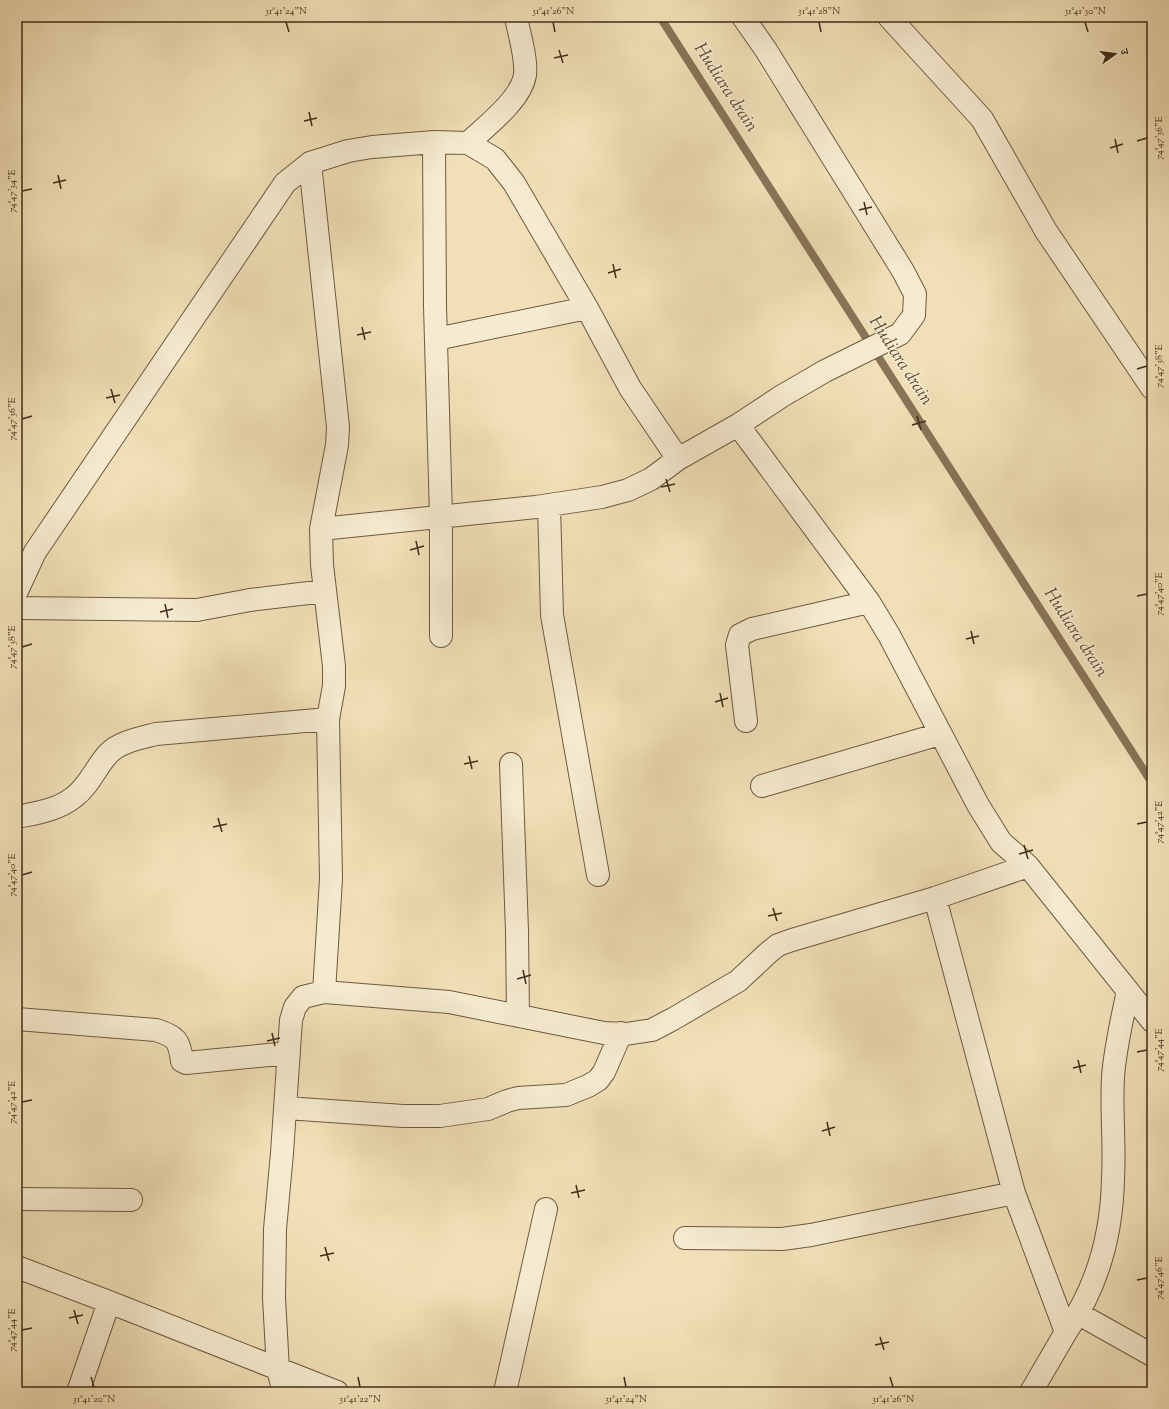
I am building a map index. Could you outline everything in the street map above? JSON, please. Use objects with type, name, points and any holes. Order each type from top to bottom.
[{"type":"street","points":[[468,143],[511,102],[522,88],[525,74],[524,59],[516,17]]},
{"type":"street","points":[[322,530],[548,505],[602,497],[628,490],[651,478],[678,459],[738,425],[782,396],[825,371],[900,334],[914,315],[914,294],[904,271],[770,57],[743,17]]},
{"type":"street","points":[[889,17],[982,119],[1046,231],[1152,388]]},
{"type":"street","points":[[434,142],[436,339],[441,517],[441,636]]},
{"type":"street","points":[[17,591],[35,552],[284,183],[310,163],[348,151],[372,147],[434,142],[468,143],[495,159],[514,183],[587,308],[630,388],[678,459]]},
{"type":"street","points":[[310,163],[338,427],[337,445],[322,530],[322,565],[334,666],[334,686],[328,719],[331,879],[324,992]]},
{"type":"street","points":[[436,339],[587,308]]},
{"type":"street","points":[[738,425],[869,602],[889,635],[978,805],[1001,842],[1028,866],[1152,1021]]},
{"type":"street","points":[[548,505],[552,615],[598,875]]},
{"type":"street","points":[[17,608],[197,610],[250,600],[325,591]]},
{"type":"street","points":[[746,720],[737,645],[740,635],[752,629],[869,602]]},
{"type":"street","points":[[17,817],[38,813],[65,804],[76,796],[109,753],[130,740],[156,734],[328,719]]},
{"type":"street","points":[[762,786],[940,734]]},
{"type":"street","points":[[511,764],[517,931],[518,1016]]},
{"type":"street","points":[[284,1392],[278,1370],[274,1298],[275,1229],[286,1108],[291,1020],[295,1007],[303,997],[324,992],[450,1002],[604,1033],[621,1034],[652,1030],[738,981],[778,945],[935,898],[1028,866]]},
{"type":"street","points":[[935,898],[1014,1193],[1066,1332]]},
{"type":"street","points":[[1031,1392],[1066,1332],[1079,1314],[1095,1278],[1107,1237],[1114,1178],[1113,1077],[1128,991]]},
{"type":"street","points":[[17,1019],[156,1030],[168,1034],[176,1040],[180,1046],[182,1061],[186,1063],[289,1053]]},
{"type":"street","points":[[286,1108],[403,1116],[440,1116],[488,1109],[518,1098],[566,1095],[598,1080],[604,1072],[621,1034]]},
{"type":"street","points":[[685,1238],[782,1239],[811,1235],[1014,1193]]},
{"type":"street","points":[[17,1199],[131,1200]]},
{"type":"street","points":[[505,1392],[546,1209]]},
{"type":"street","points":[[17,1267],[337,1392]]},
{"type":"street","points":[[78,1392],[109,1302]]},
{"type":"street","points":[[1079,1314],[1152,1355]]},
{"type":"waterway","name":"Hudiara drain","points":[[660,17],[1152,783]]}]
